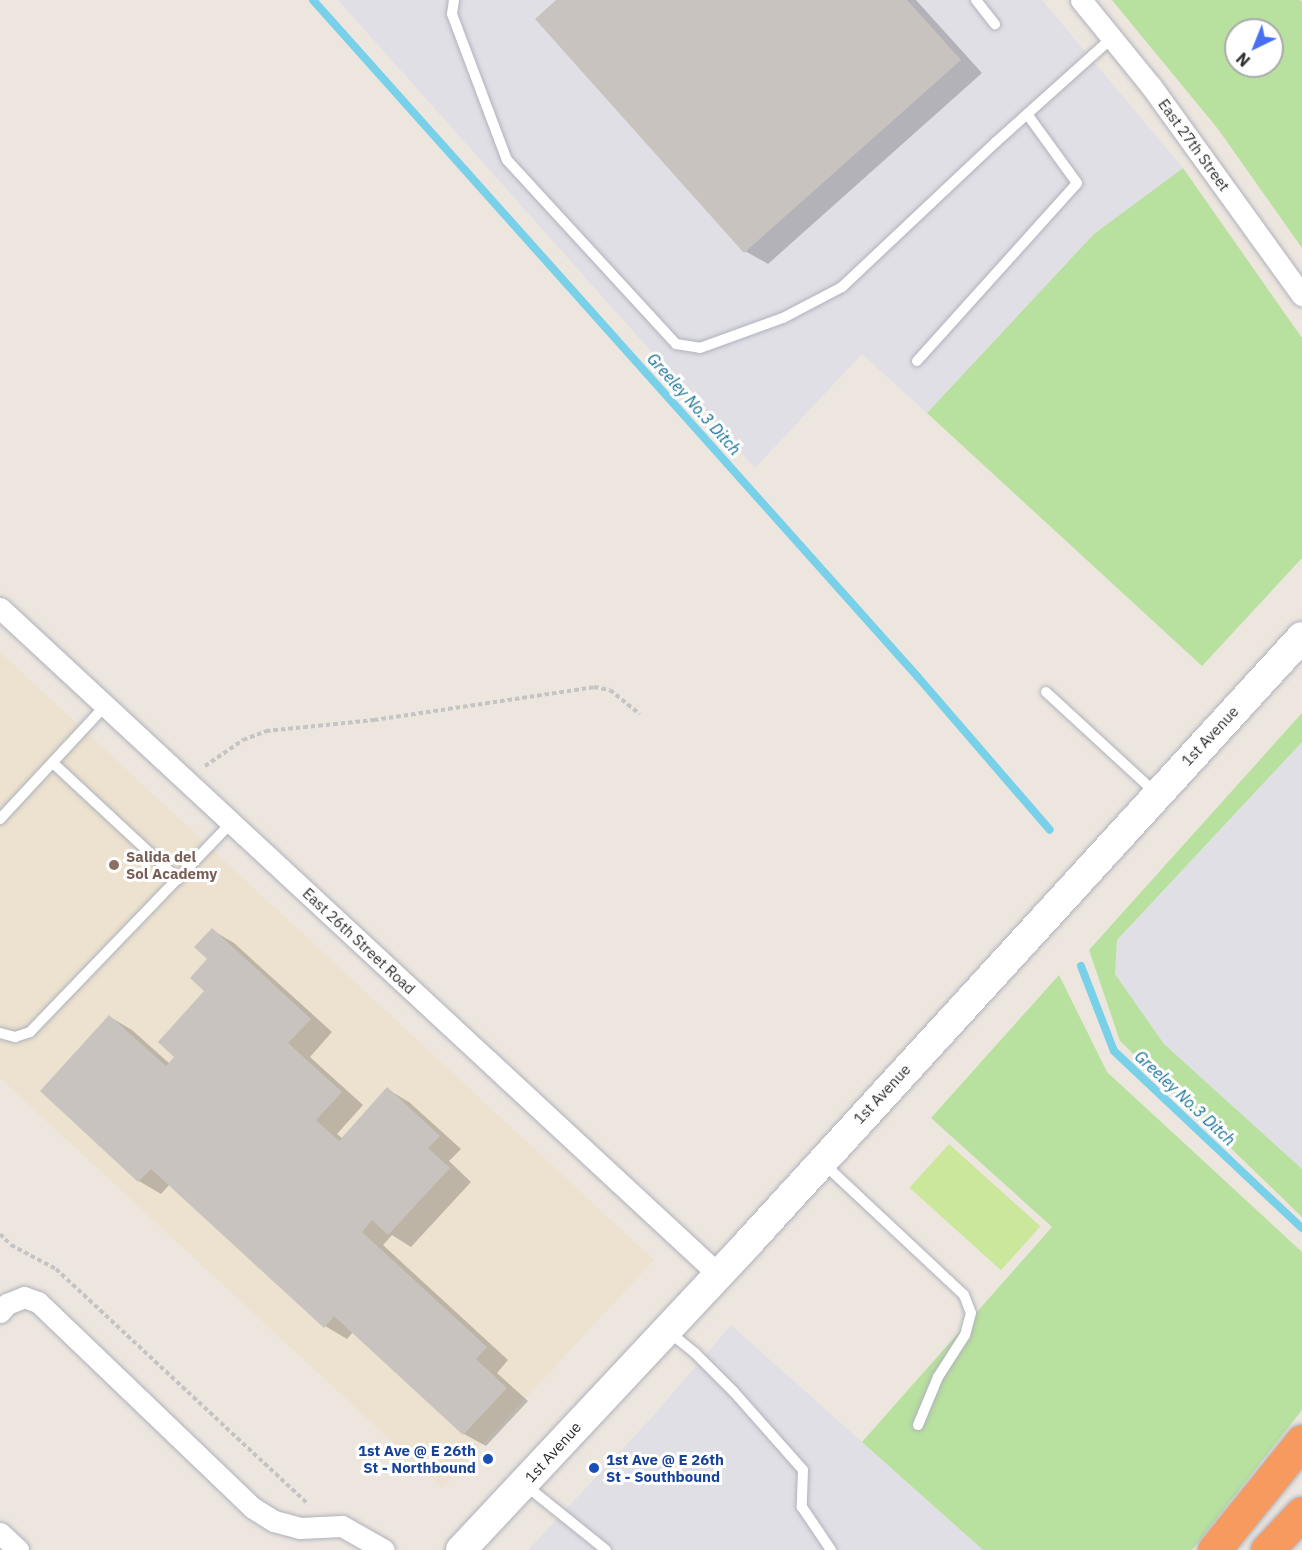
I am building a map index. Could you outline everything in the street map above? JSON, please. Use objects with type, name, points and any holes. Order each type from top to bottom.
[{"type":"highway","points":[[1214,1550],[1302,1441]]},
{"type":"highway","points":[[1267,1550],[1302,1513]]},
{"type":"main road","name":"1st Avenue","points":[[461,1550],[718,1274],[1302,637]]},
{"type":"street","name":"East 27th Street","points":[[1081,0],[1151,86],[1302,295]]},
{"type":"street","name":"East 26th Street Road","points":[[0,608],[718,1274]]},
{"type":"street","points":[[0,1312],[7,1304],[24,1297],[38,1302],[253,1508],[267,1516],[300,1528],[342,1526],[384,1550]]},
{"type":"street","points":[[0,1533],[18,1550]]},
{"type":"lane","points":[[454,0],[452,14],[507,160],[676,344],[700,348],[783,318],[842,287],[1112,38]]},
{"type":"lane","points":[[976,0],[995,24]]},
{"type":"lane","points":[[917,361],[1077,183],[1027,114]]},
{"type":"lane","points":[[1046,692],[1157,794]]},
{"type":"lane","points":[[0,819],[105,706]]},
{"type":"lane","points":[[52,763],[178,879]]},
{"type":"lane","points":[[0,1033],[15,1037],[30,1032],[231,823]]},
{"type":"lane","points":[[821,1161],[964,1295],[971,1313],[964,1335],[938,1377],[918,1425]]},
{"type":"lane","points":[[665,1329],[695,1353],[734,1392],[803,1470],[802,1507],[831,1550]]},
{"type":"lane","points":[[524,1484],[606,1550]]},
{"type":"path","points":[[185,780],[243,740],[266,731],[374,720],[594,687],[609,690],[640,714]]},
{"type":"path","points":[[0,1234],[11,1245],[56,1269],[312,1508]]},
{"type":"shaded area","points":[[338,0],[1042,0],[1183,168],[1094,234],[927,413],[862,354],[755,468]]},
{"type":"shaded area","name":"Salida del Sol Academy","points":[[0,652],[654,1260],[442,1488],[0,1078]]},
{"type":"shaded area","points":[[1302,742],[1302,1169],[1164,1044],[1115,974],[1117,940]]},
{"type":"shaded area","points":[[731,1325],[983,1550],[528,1550],[654,1415]]},
{"type":"green space","points":[[1112,0],[1300,0],[1302,2],[1302,248],[1218,129]]},
{"type":"green space","points":[[1183,168],[1302,338],[1302,558],[1202,666],[927,413],[1094,234]]},
{"type":"green space","points":[[1302,713],[1302,742],[1117,940],[1115,974],[1164,1044],[1302,1169],[1302,1217],[1120,1041],[1089,950]]},
{"type":"green space","points":[[1059,975],[1107,1072],[1302,1252],[1302,1410],[1192,1550],[983,1550],[862,1442],[1052,1227],[931,1118]]},
{"type":"green space","points":[[949,1144],[1040,1226],[1001,1270],[910,1188]]},
{"type":"building","points":[[556,0],[907,0],[961,60],[744,253],[535,19]]},
{"type":"building","points":[[212,928],[311,1019],[288,1043],[342,1092],[316,1120],[339,1141],[387,1087],[440,1136],[428,1148],[450,1168],[388,1235],[372,1220],[362,1232],[487,1347],[476,1359],[507,1388],[463,1435],[334,1316],[324,1328],[151,1169],[138,1182],[40,1091],[109,1015],[166,1066],[174,1057],[158,1042],[204,991],[190,978],[207,959],[194,947]]},
{"type":"waterway","name":"Greeley No.3 Ditch","points":[[313,0],[917,676],[1050,830]]},
{"type":"waterway","name":"Greeley No.3 Ditch","points":[[1081,966],[1114,1051],[1302,1228]]},
{"type":"place","name":"Salida del Sol Academy","points":[[114,865]]},
{"type":"place","name":"1st Ave @ E 26th St - Northbound","points":[[488,1459]]},
{"type":"place","name":"1st Ave @ E 26th St - Southbound","points":[[594,1468]]}]
